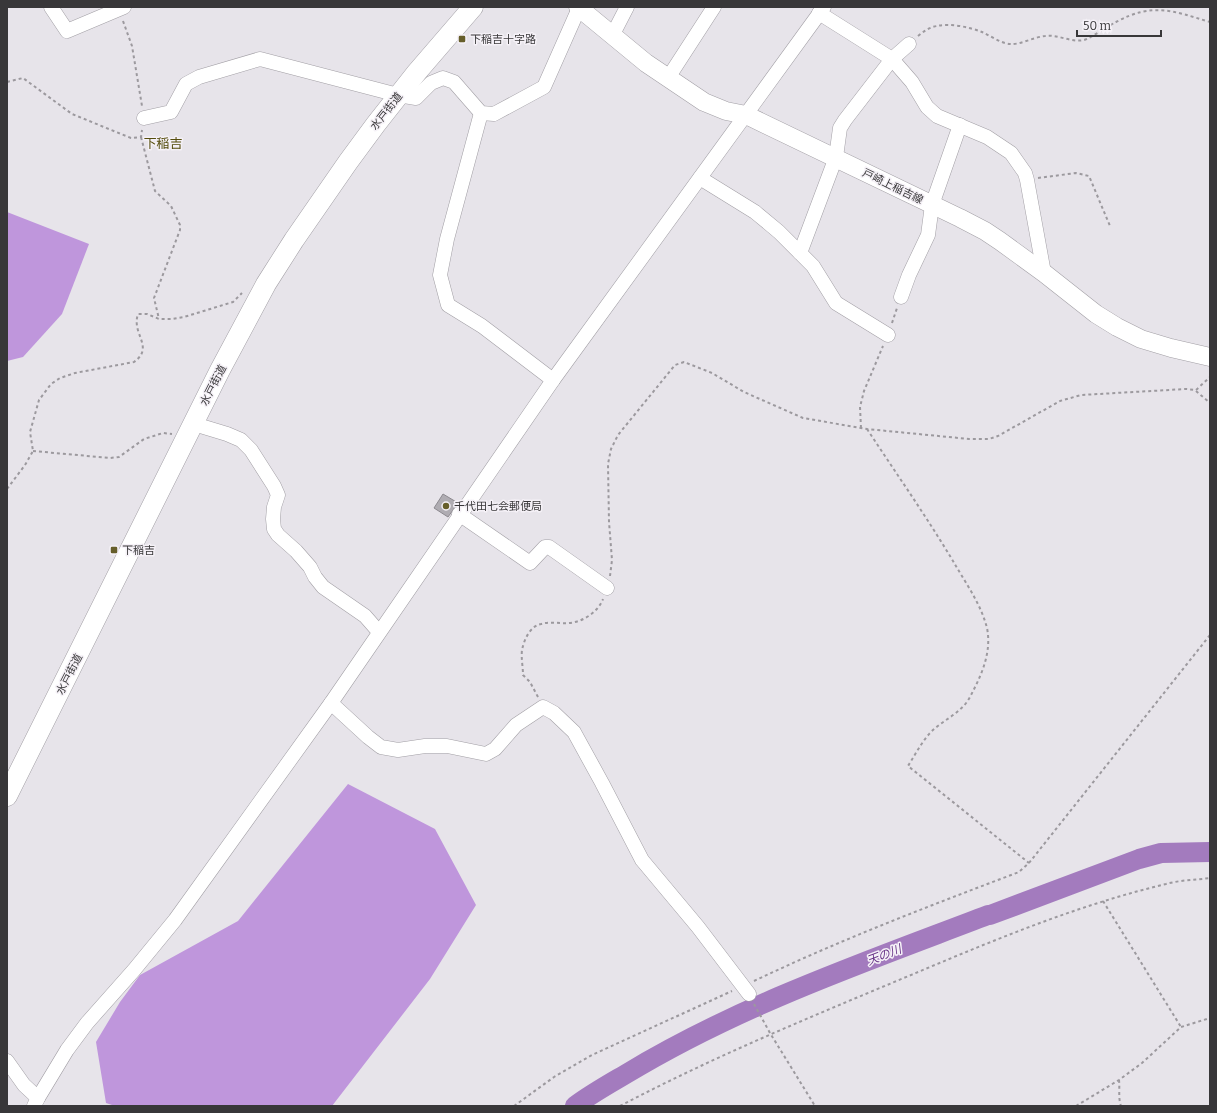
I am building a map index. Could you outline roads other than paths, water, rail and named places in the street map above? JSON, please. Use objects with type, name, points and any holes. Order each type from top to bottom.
[{"type":"highway","name":"水戸街道","points":[[7,796],[220,370],[263,291],[290,246],[348,162],[398,96],[473,7]]},
{"type":"main road","name":"戸崎上稲吉線","points":[[579,7],[646,63],[704,102],[726,111],[746,115],[836,157],[960,218],[995,237],[1096,314],[1123,330],[1141,339],[1210,357]]},
{"type":"street","points":[[51,7],[67,31],[121,8]]},
{"type":"street","points":[[144,118],[171,112],[186,84],[199,77],[260,59],[398,96],[416,98],[431,83],[443,78],[454,82],[482,113],[494,114],[544,87],[579,7]]},
{"type":"street","points":[[612,36],[626,7]]},
{"type":"street","points":[[668,78],[714,7]]},
{"type":"street","points":[[7,1061],[36,1102],[67,1050],[87,1023],[134,970],[175,920],[331,703],[459,514],[553,380],[822,10],[892,59],[912,82],[927,107],[937,116],[987,137],[1011,153],[1025,173],[1027,180],[1044,273]]},
{"type":"street","points":[[800,253],[836,157],[840,128],[892,59],[909,44]]},
{"type":"street","points":[[482,113],[447,239],[440,275],[448,305],[482,326],[553,380]]},
{"type":"street","points":[[901,297],[909,275],[928,235],[932,205],[960,125]]},
{"type":"street","points":[[700,178],[755,212],[779,232],[813,266],[836,303],[888,335]]},
{"type":"street","points":[[189,433],[228,434],[241,440],[251,450],[274,486],[278,495],[274,507],[273,520],[274,529],[278,535],[296,551],[310,567],[315,578],[322,587],[365,616],[379,632]]},
{"type":"street","points":[[459,514],[530,563],[545,547],[549,548],[607,588]]},
{"type":"street","points":[[331,703],[381,747],[398,750],[425,746],[447,746],[486,754],[495,749],[516,725],[543,707],[554,713],[574,732],[642,860],[698,927],[746,990]]},
{"type":"waterway","name":"天の川","points":[[575,1106],[594,1093],[669,1049],[713,1027],[804,986],[1139,859],[1161,853],[1210,852]]},
{"type":"place","name":"下稲吉十字路","points":[[462,39]]},
{"type":"place","name":"千代田七会郵便局","points":[[446,506]]},
{"type":"place","name":"下稲吉","points":[[114,550]]},
{"type":"district","name":"下稲吉","points":[[163,143]]}]
